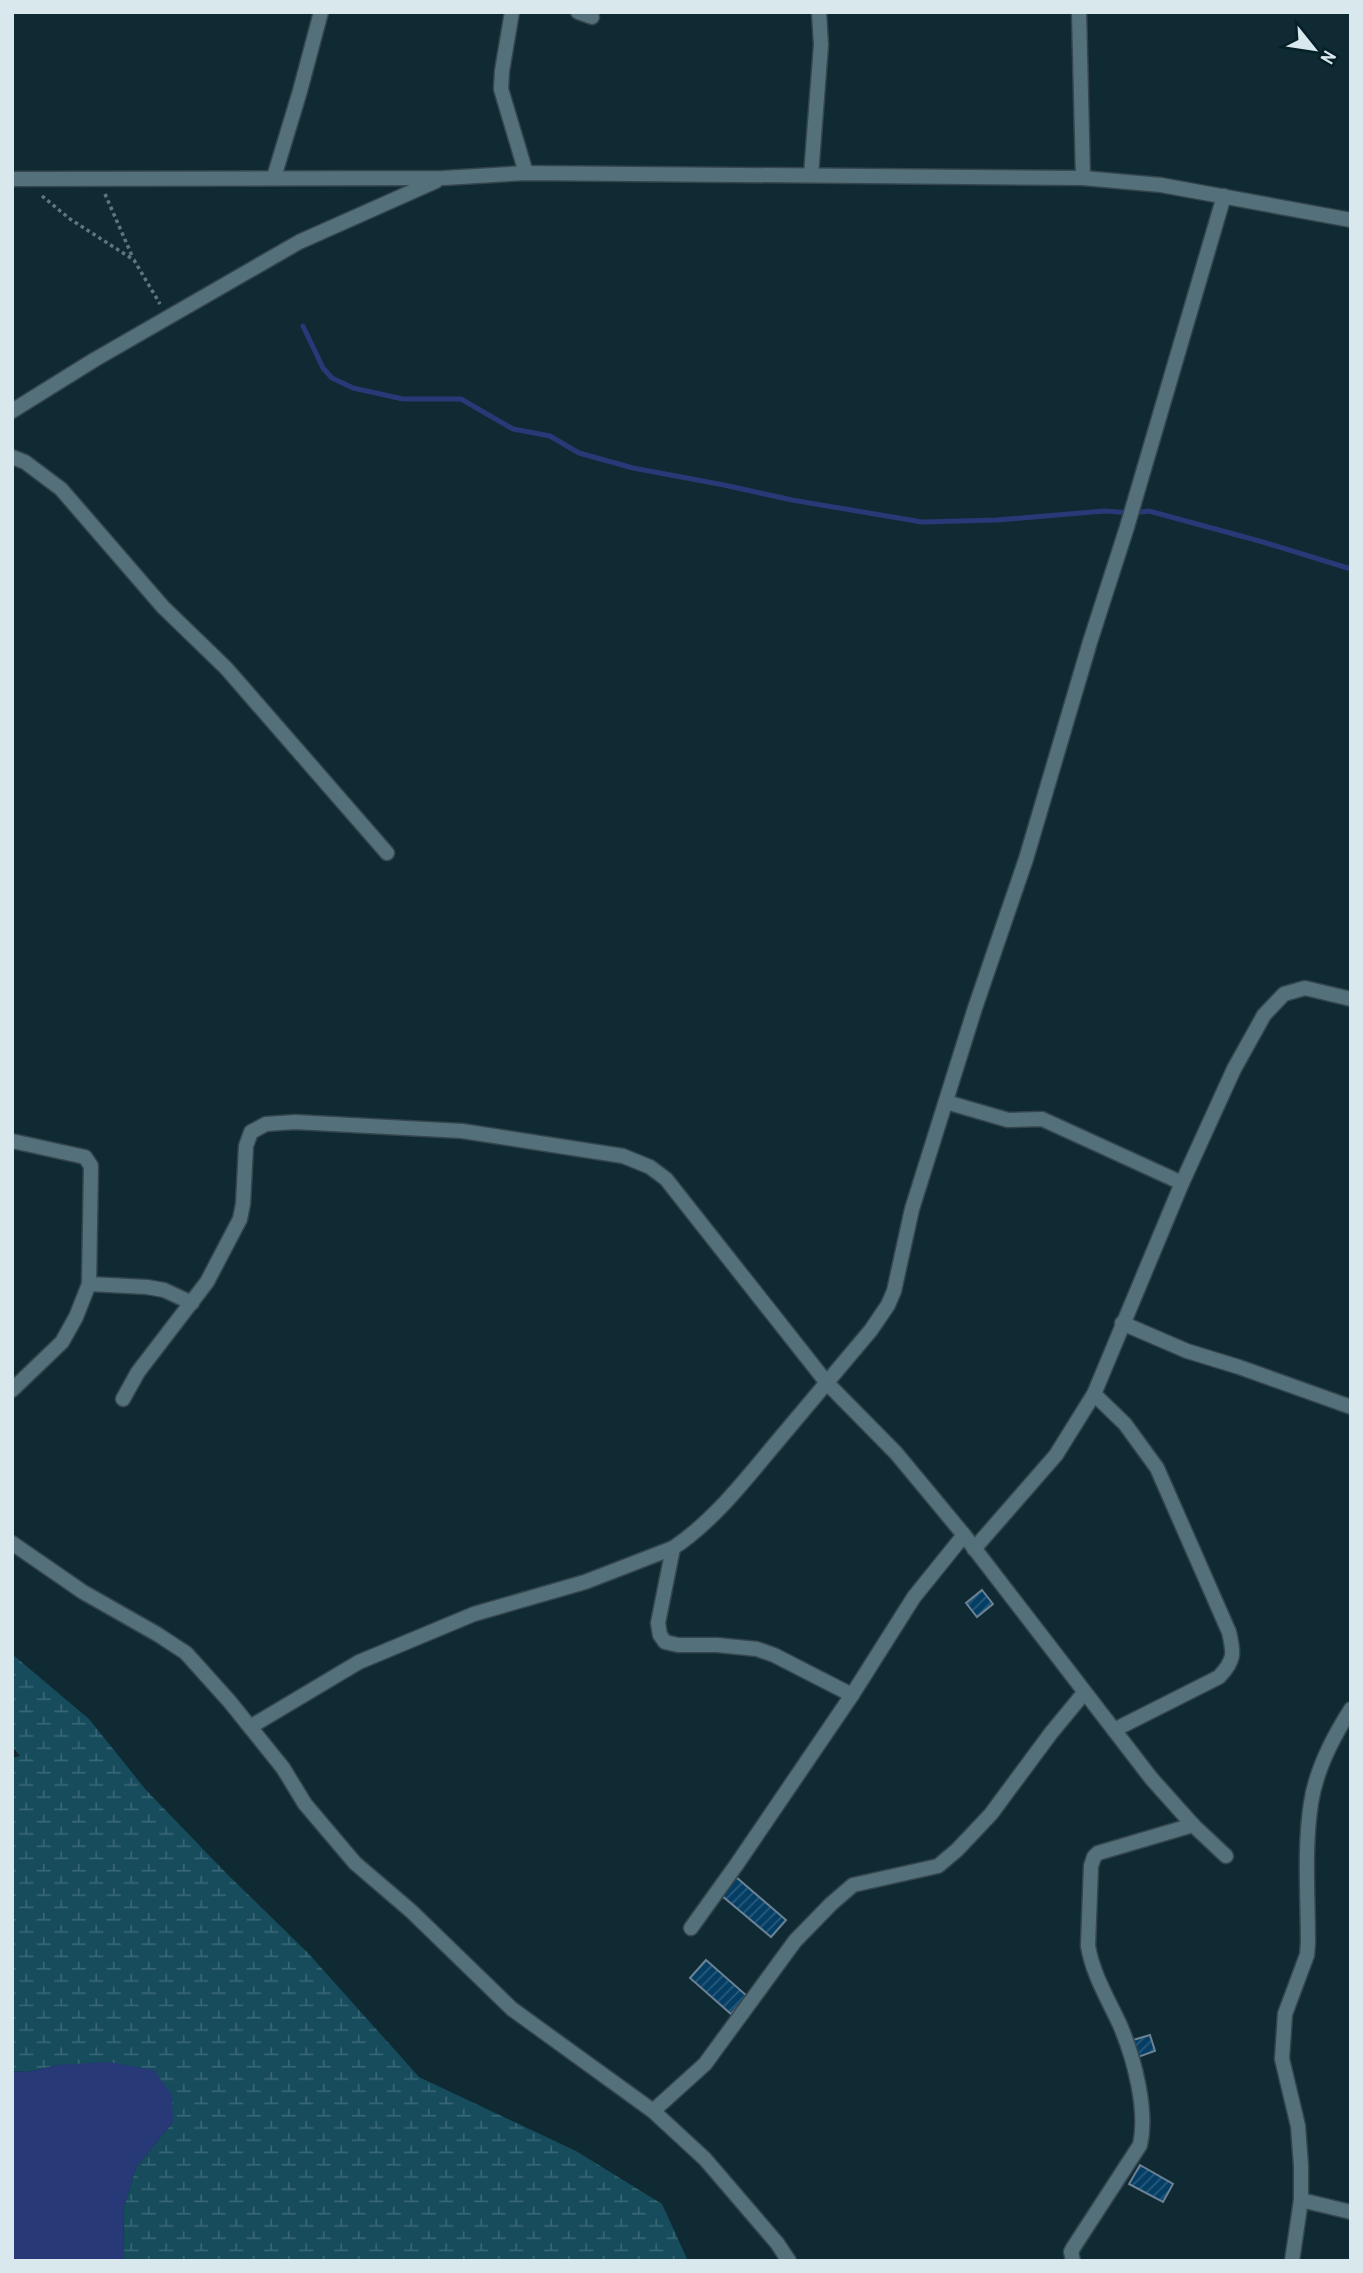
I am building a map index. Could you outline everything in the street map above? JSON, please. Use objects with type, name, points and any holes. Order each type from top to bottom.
[{"type":"street","points":[[274,177],[321,12]]},
{"type":"street","points":[[512,12],[501,89],[526,173]]},
{"type":"street","points":[[811,175],[821,44],[819,12]]},
{"type":"street","points":[[1079,12],[1083,178]]},
{"type":"street","points":[[17,179],[444,178],[526,173],[1083,178],[1161,185],[1351,220]]},
{"type":"street","points":[[12,411],[94,360],[299,242],[444,178]]},
{"type":"street","points":[[250,1727],[359,1662],[474,1614],[585,1582],[673,1548],[700,1527],[746,1479],[871,1330],[888,1305],[894,1291],[912,1209],[975,1008],[1026,859],[1224,196]]},
{"type":"street","points":[[12,457],[25,462],[61,489],[163,607],[226,668],[387,853]]},
{"type":"street","points":[[974,1549],[1056,1455],[1094,1394],[1182,1183],[1234,1069],[1264,1015],[1284,994],[1305,988],[1351,999]]},
{"type":"street","points":[[946,1102],[1008,1120],[1042,1119],[1182,1183]]},
{"type":"street","points":[[123,1399],[138,1372],[207,1282],[240,1219],[246,1146],[251,1132],[266,1124],[295,1122],[462,1131],[623,1156],[650,1167],[666,1179],[827,1382],[896,1453],[964,1535],[1151,1777],[1193,1825],[1226,1856]]},
{"type":"street","points":[[12,1141],[85,1157],[90,1160],[91,1166],[89,1284],[76,1317],[62,1342],[12,1390]]},
{"type":"street","points":[[89,1284],[164,1290],[192,1303]]},
{"type":"street","points":[[1122,1323],[1187,1351],[1351,1407]]},
{"type":"street","points":[[1094,1394],[1125,1424],[1157,1468],[1229,1632],[1234,1653],[1229,1667],[1219,1677],[1114,1730]]},
{"type":"street","points":[[691,1928],[852,1695],[914,1597],[964,1535]]},
{"type":"street","points":[[12,1543],[83,1592],[186,1653],[207,1674],[283,1768],[305,1804],[355,1863],[411,1911],[512,2009],[653,2111],[705,2160],[777,2243],[789,2261]]},
{"type":"street","points":[[673,1548],[658,1623],[660,1635],[665,1642],[678,1646],[717,1644],[766,1652],[852,1695]]},
{"type":"street","points":[[653,2111],[705,2064],[795,1941],[831,1904],[853,1885],[938,1866],[957,1850],[990,1814],[1084,1693]]},
{"type":"street","points":[[1292,2261],[1301,2200],[1298,2126],[1282,2059],[1285,2014],[1307,1955],[1311,1801],[1320,1769],[1336,1734],[1351,1710]]},
{"type":"street","points":[[1073,2261],[1073,2248],[1140,2146],[1144,2128],[1126,2042],[1089,1956],[1087,1946],[1091,1866],[1098,1853],[1193,1825]]},
{"type":"street","points":[[1301,2200],[1351,2212]]},
{"type":"path","points":[[97,178],[134,260],[168,318]]},
{"type":"path","points":[[17,179],[70,219],[134,260]]},
{"type":"green space","points":[[12,1654],[89,1719],[146,1790],[308,1953],[419,2077],[576,2151],[662,2204],[688,2261],[123,2261],[124,2207],[136,2167],[173,2122],[58,2065],[28,2072],[12,2071],[12,1758],[20,1756],[12,1746]]},
{"type":"water","points":[[108,2062],[154,2070],[172,2095],[173,2122],[136,2167],[124,2207],[123,2261],[12,2261],[12,2071],[28,2072],[58,2065]]},
{"type":"building","points":[[982,1590],[993,1604],[977,1617],[966,1603]]},
{"type":"building","points":[[736,1877],[786,1920],[771,1937],[721,1895]]},
{"type":"building","points":[[706,1960],[747,1996],[731,2014],[690,1978]]},
{"type":"building","points":[[1150,2035],[1155,2051],[1138,2057],[1133,2040]]},
{"type":"building","points":[[1140,2165],[1173,2184],[1163,2202],[1129,2184]]},
{"type":"waterway","points":[[303,326],[323,368],[332,378],[353,388],[403,399],[461,399],[513,429],[550,436],[579,453],[633,468],[792,500],[922,522],[997,520],[1104,511],[1149,511],[1351,569]]}]
